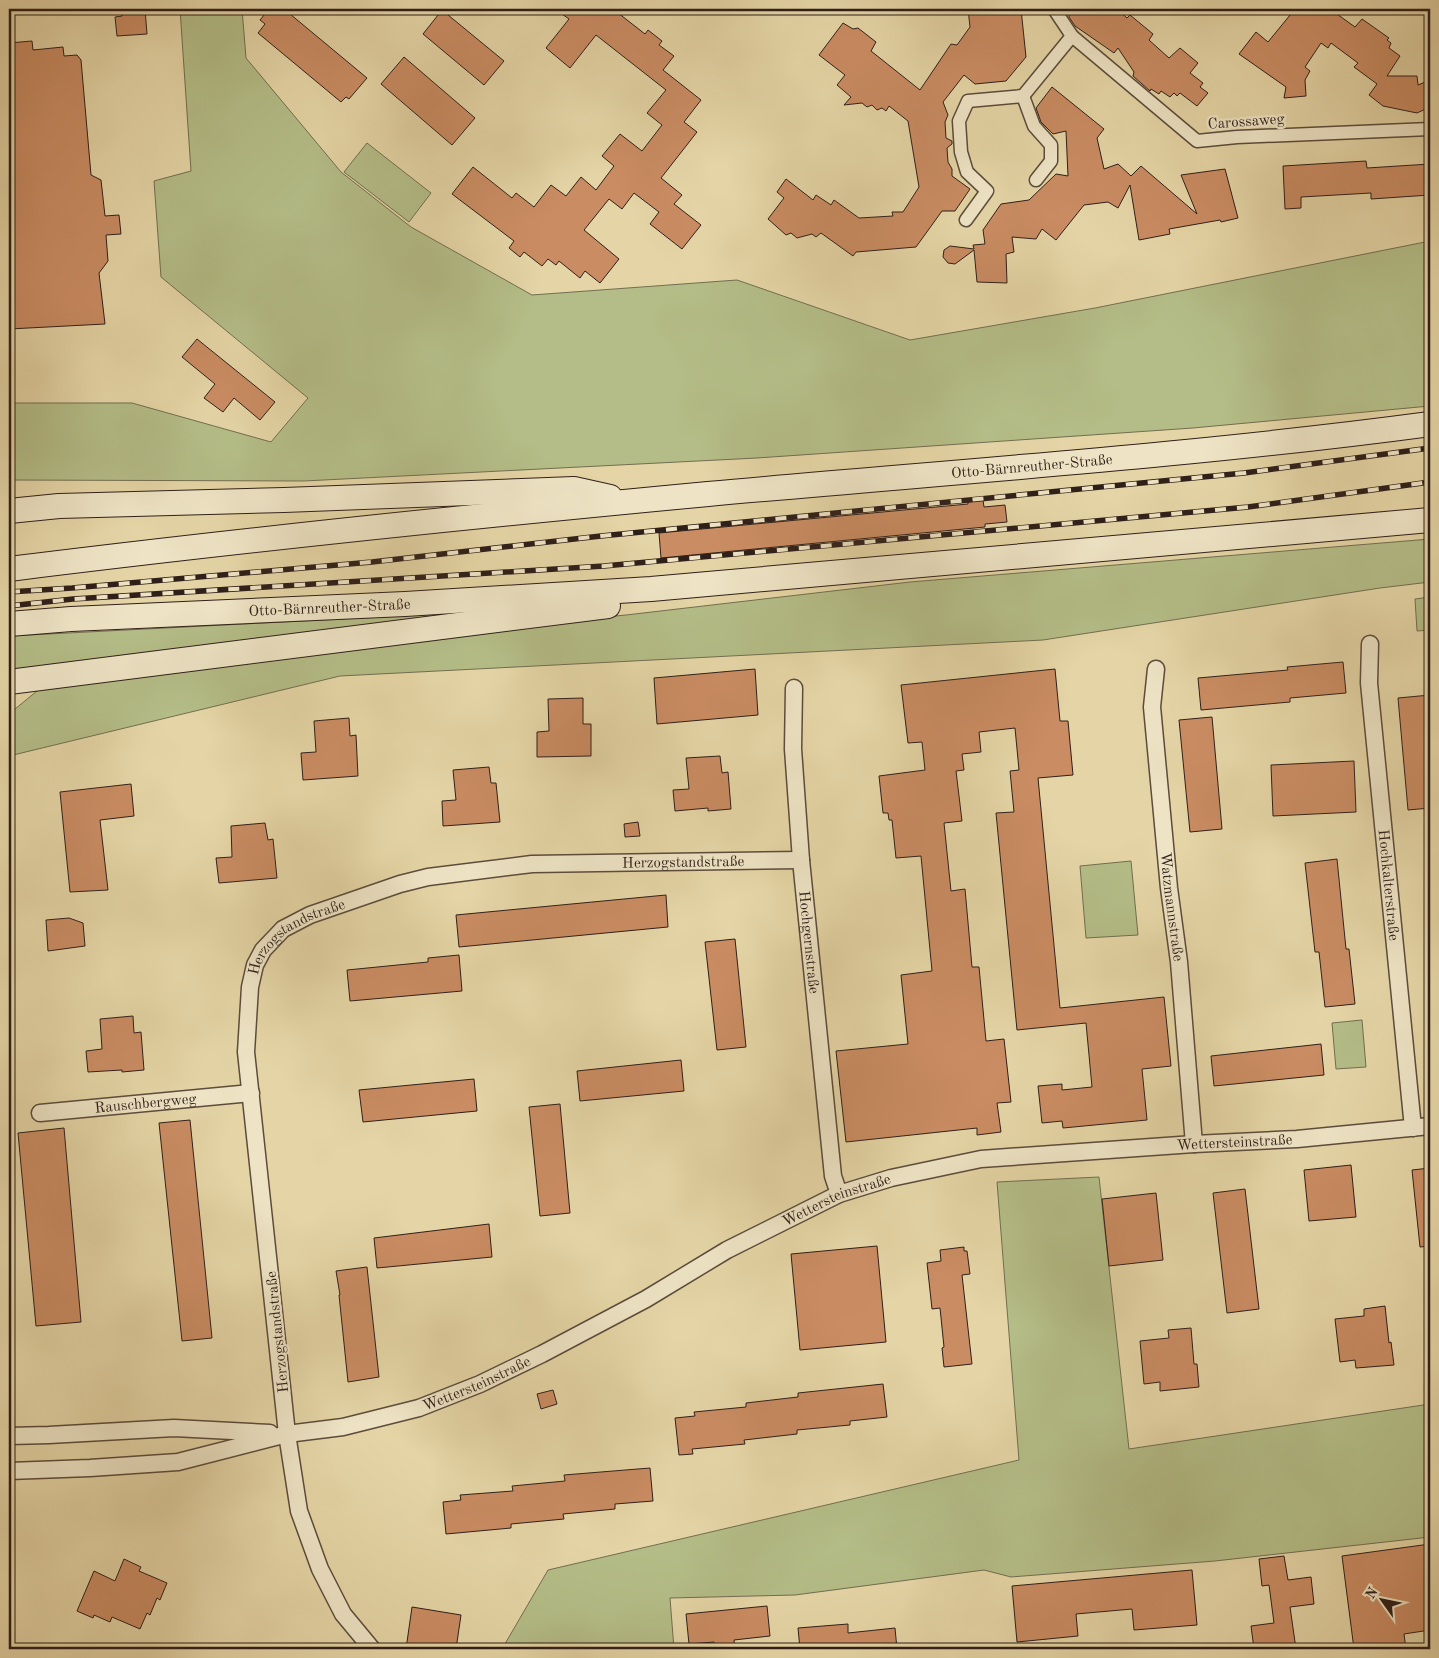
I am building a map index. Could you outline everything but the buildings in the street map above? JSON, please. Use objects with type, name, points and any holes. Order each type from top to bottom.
[{"type":"main road","name":"Otto-Bärnreuther-Straße","points":[[9,569],[271,539],[631,502],[1154,455],[1276,443],[1430,424]]},
{"type":"main road","name":"Otto-Bärnreuther-Straße","points":[[9,511],[59,506],[301,500],[574,489],[631,502]]},
{"type":"main road","name":"Otto-Bärnreuther-Straße","points":[[9,496],[59,506]]},
{"type":"main road","name":"Otto-Bärnreuther-Straße","points":[[9,624],[405,604],[651,589],[1430,520]]},
{"type":"main road","name":"Otto-Bärnreuther-Straße","points":[[14,685],[496,619],[606,607],[651,589]]},
{"type":"street","name":"Carossaweg","points":[[1054,9],[1072,36],[1197,141],[1246,136],[1430,129]]},
{"type":"street","points":[[966,220],[987,191],[967,172],[961,152],[959,121],[968,102],[1023,96],[1072,36]]},
{"type":"street","points":[[1023,96],[1034,126],[1052,145],[1050,161],[1036,180]]},
{"type":"street","name":"Hochkalterstraße","points":[[1370,644],[1369,683],[1413,1128]]},
{"type":"street","name":"Watzmannstraße","points":[[1156,669],[1152,707],[1194,1144]]},
{"type":"street","name":"Hochgernstraße","points":[[794,688],[794,749],[801,860],[833,1176],[839,1194]]},
{"type":"street","name":"Herzogstandstraße","points":[[372,1649],[343,1614],[320,1569],[299,1511],[287,1434],[246,1052],[250,987],[255,965],[263,950],[283,929],[310,915],[400,884],[428,877],[532,864],[801,860]]},
{"type":"street","name":"Rauschbergweg","points":[[40,1113],[251,1093]]},
{"type":"street","name":"Wettersteinstraße","points":[[9,1471],[178,1462],[287,1434],[344,1427],[420,1408],[480,1384],[542,1354],[646,1299],[727,1250],[839,1194],[892,1178],[981,1159],[1194,1144],[1298,1139],[1430,1126]]},
{"type":"street","name":"Wettersteinstraße","points":[[9,1436],[174,1428],[287,1434]]},
{"type":"green space","points":[[180,9],[242,9],[246,58],[341,172],[411,227],[532,295],[737,280],[910,340],[1095,308],[1430,241],[1430,406],[1193,428],[757,458],[304,481],[9,480],[9,403],[132,403],[271,442],[308,398],[161,277],[154,181],[191,171]]},
{"type":"green space","points":[[367,143],[431,193],[409,222],[344,172]]},
{"type":"green space","points":[[1430,539],[1430,582],[1043,640],[340,676],[9,756],[9,714],[37,691],[37,672],[9,675],[9,636],[519,610],[524,625],[910,582]]},
{"type":"green space","points":[[1430,597],[1430,630],[1417,631],[1415,599]]},
{"type":"green space","points":[[1131,861],[1138,935],[1086,938],[1080,866]]},
{"type":"green space","points":[[1362,1020],[1366,1067],[1336,1069],[1332,1023]]},
{"type":"green space","points":[[1099,1177],[1129,1449],[1430,1404],[1430,1537],[1215,1561],[1011,1577],[984,1570],[795,1595],[670,1598],[674,1649],[502,1649],[548,1570],[1019,1460],[997,1182]]},
{"type":"railway","points":[[9,592],[372,562],[601,536],[1244,473],[1430,448]]},
{"type":"railway","points":[[9,606],[73,599],[604,566],[1248,507],[1430,482]]}]
